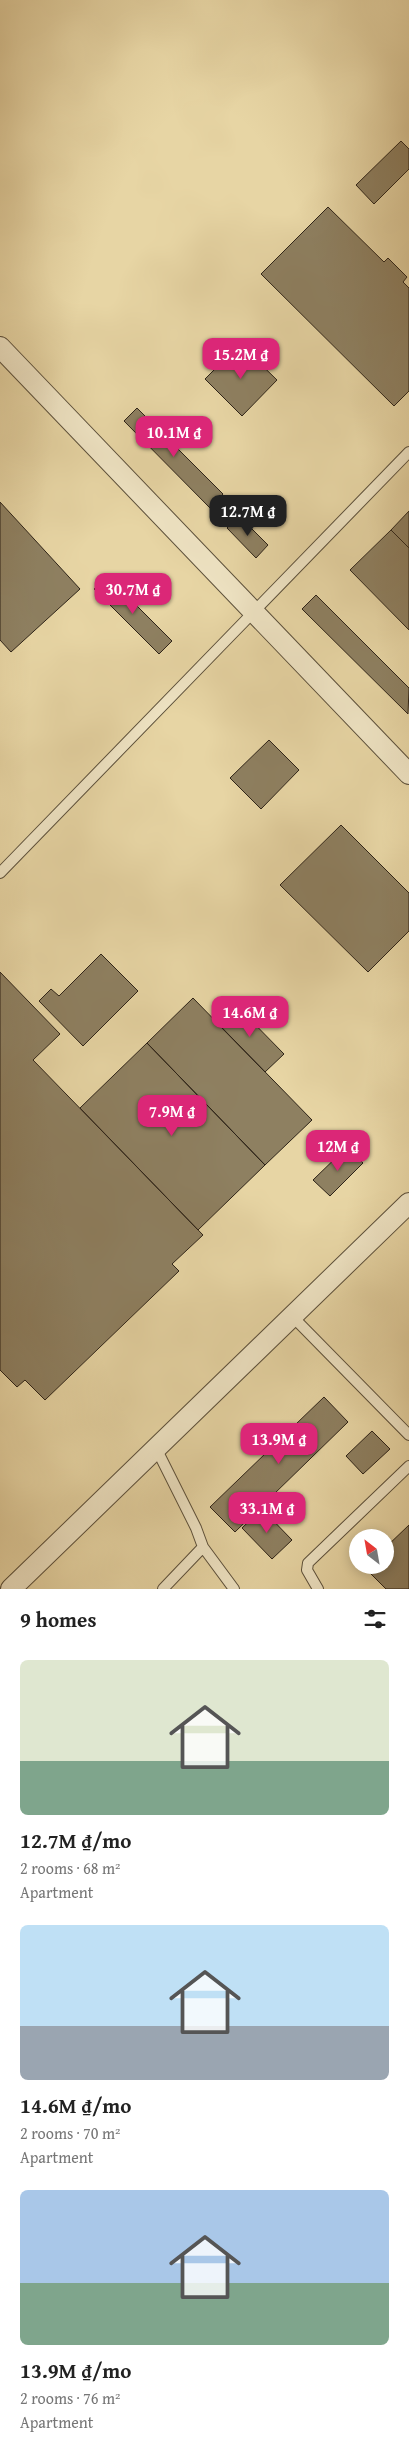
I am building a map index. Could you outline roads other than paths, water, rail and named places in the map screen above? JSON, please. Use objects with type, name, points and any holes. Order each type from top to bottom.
[{"type":"street","points":[[0,347],[409,774]]},
{"type":"street","points":[[11,1589],[409,1203]]},
{"type":"lane","points":[[0,872],[409,452]]},
{"type":"lane","points":[[292,1316],[409,1435]]},
{"type":"lane","points":[[156,1448],[196,1528],[203,1547],[234,1589]]},
{"type":"lane","points":[[318,1589],[306,1570],[308,1563],[409,1466]]},
{"type":"lane","points":[[163,1589],[203,1547]]}]
